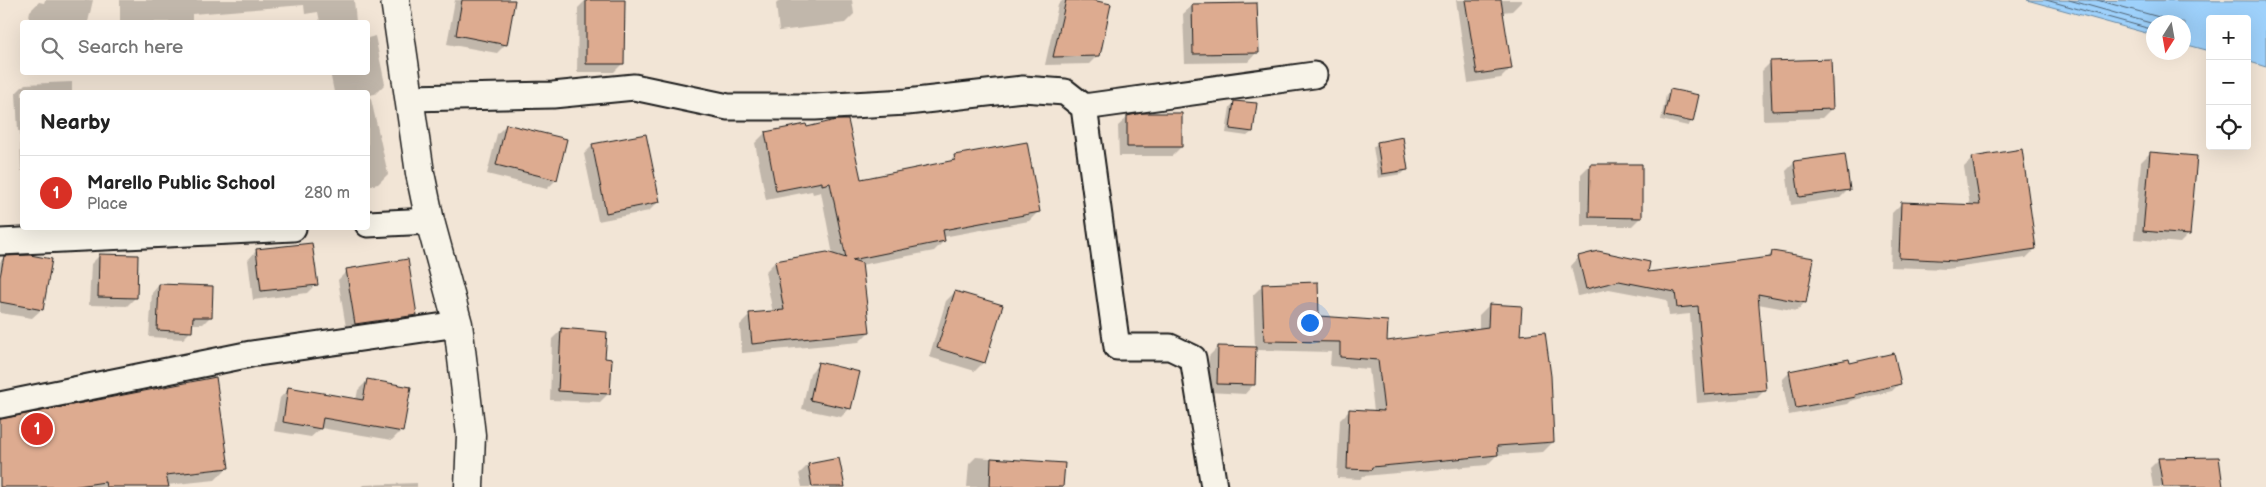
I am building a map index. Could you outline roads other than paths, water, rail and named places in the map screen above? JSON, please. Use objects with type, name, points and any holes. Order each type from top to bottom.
[{"type":"main road","points":[[395,0],[420,173],[430,221],[458,324],[471,435],[469,487]]},
{"type":"street","points":[[409,98],[553,95],[634,87],[728,106],[815,108],[907,102],[1023,89],[1065,92],[1084,106],[1314,75]]},
{"type":"street","points":[[1084,106],[1117,347],[1170,346],[1193,358],[1214,487]]},
{"type":"street","points":[[370,224],[430,221]]},
{"type":"street","points":[[0,242],[251,230]]},
{"type":"street","points":[[0,405],[251,354],[458,324]]},
{"type":"water","points":[[2027,0],[2266,1],[2266,67],[2251,62],[2251,15],[2206,15],[2206,50],[2191,46],[2191,15],[2146,15],[2146,33]]},
{"type":"place","name":"Marello Public School","points":[[37,429]]}]
